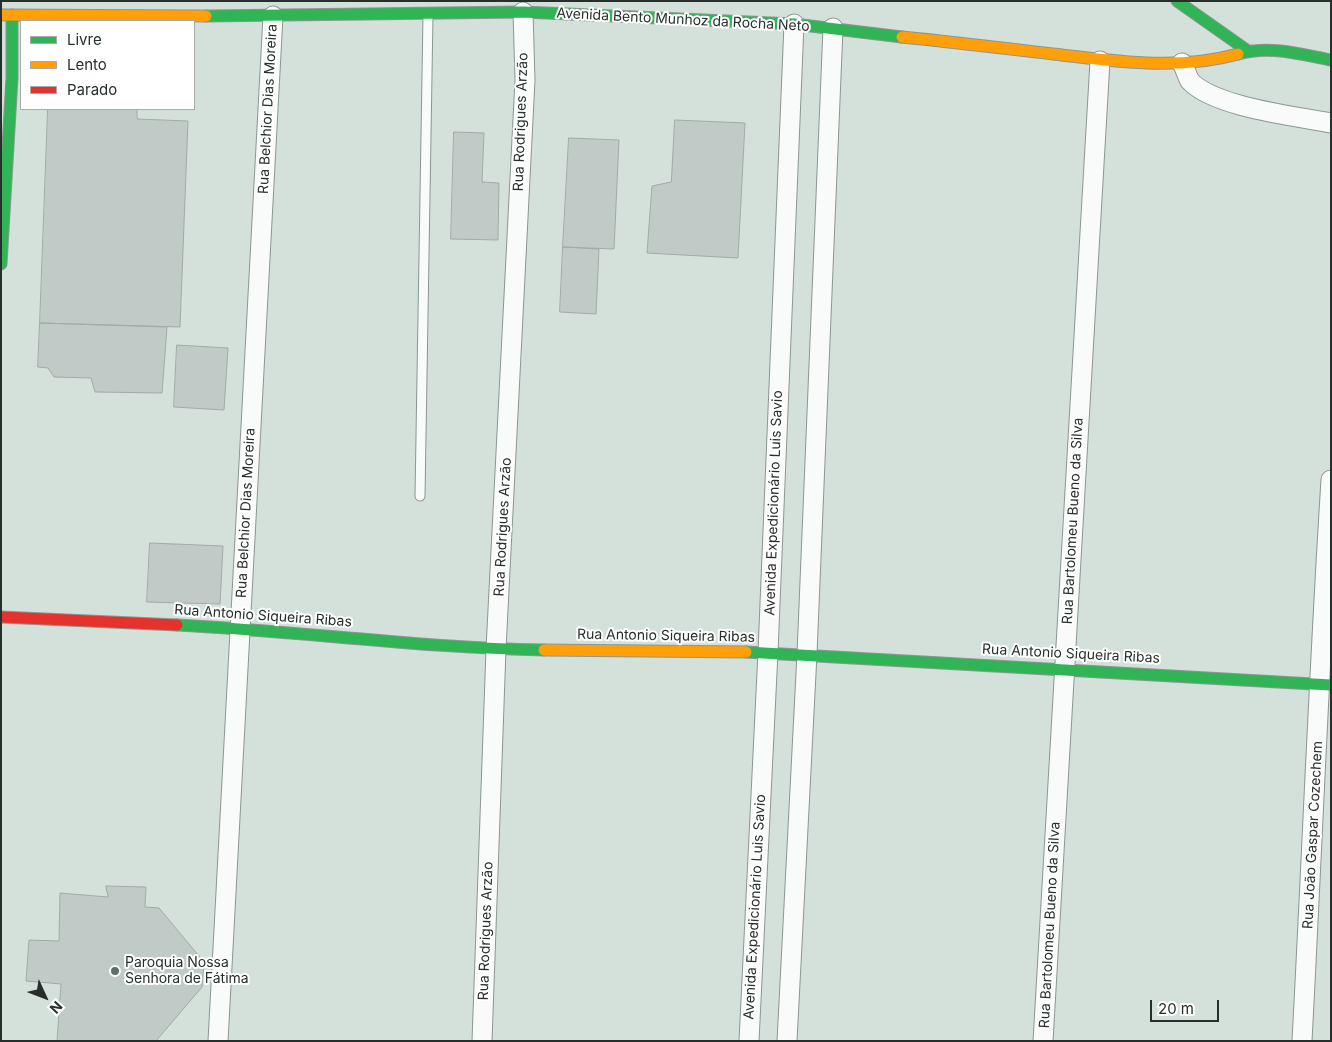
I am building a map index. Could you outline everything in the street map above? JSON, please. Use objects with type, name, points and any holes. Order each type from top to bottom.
[{"type":"main road","points":[[1178,1],[1248,51]]},
{"type":"main road","name":"Avenida Bento Munhoz da Rocha Neto","points":[[7,15],[66,17],[274,16],[523,12],[794,24],[1137,64],[1182,63],[1227,57],[1248,51],[1272,49],[1331,60]]},
{"type":"main road","points":[[1,264],[12,78],[7,15]]},
{"type":"main road","name":"Rua Antonio Siqueira Ribas","points":[[1,617],[240,628],[496,649],[768,652],[1325,684]]},
{"type":"street","name":"Rua Rodrigues Arzão","points":[[482,1041],[496,649],[525,80],[523,12]]},
{"type":"street","name":"Rua Belchior Dias Moreira","points":[[218,1041],[274,16]]},
{"type":"street","name":"Avenida Expedicionário Luis Savio","points":[[749,1041],[768,652],[794,24]]},
{"type":"street","points":[[787,1041],[807,654],[833,28]]},
{"type":"street","name":"Rua Bartolomeu Bueno da Silva","points":[[1043,1041],[1100,61]]},
{"type":"street","points":[[1182,63],[1190,80],[1207,94],[1246,107],[1331,123]]},
{"type":"street","name":"Rua João Gaspar Cozechem","points":[[1302,1041],[1319,716],[1325,684],[1331,480]]},
{"type":"lane","points":[[420,496],[428,15]]},
{"type":"building","points":[[48,110],[137,110],[137,119],[188,121],[180,327],[40,323]]},
{"type":"building","points":[[675,120],[745,123],[738,258],[647,253],[652,186],[671,182]]},
{"type":"building","points":[[454,132],[484,133],[482,182],[499,183],[498,240],[451,239]]},
{"type":"building","points":[[569,138],[619,140],[614,249],[563,247]]},
{"type":"building","points":[[563,247],[599,249],[596,314],[560,312]]},
{"type":"building","points":[[40,323],[167,327],[162,393],[95,392],[91,378],[54,377],[48,368],[38,367]]},
{"type":"building","points":[[177,345],[228,348],[224,410],[174,407]]},
{"type":"building","points":[[150,543],[223,546],[220,604],[147,602]]},
{"type":"building","name":"Paroquia Nossa Senhora de Fátima","points":[[106,886],[146,887],[145,907],[159,908],[204,962],[202,987],[156,1041],[57,1041],[61,984],[26,981],[29,940],[59,941],[60,893],[108,897]]},
{"type":"traffic: fast","points":[[1177,1],[1248,51]]},
{"type":"traffic: fast","points":[[206,16],[523,12],[794,24],[902,37]]},
{"type":"traffic: fast","points":[[1,264],[12,78],[12,15]]},
{"type":"traffic: fast","points":[[1238,54],[1250,51],[1273,50],[1331,60]]},
{"type":"traffic: fast","points":[[177,625],[406,643],[544,650]]},
{"type":"traffic: fast","points":[[746,652],[1331,685]]},
{"type":"traffic: slow","points":[[1,15],[206,16]]},
{"type":"traffic: slow","points":[[902,37],[1122,62],[1192,62],[1238,54]]},
{"type":"traffic: slow","points":[[544,650],[746,652]]},
{"type":"traffic: jam","points":[[1,617],[177,625]]},
{"type":"place","name":"Paroquia Nossa Senhora de Fátima","points":[[115,971]]}]
